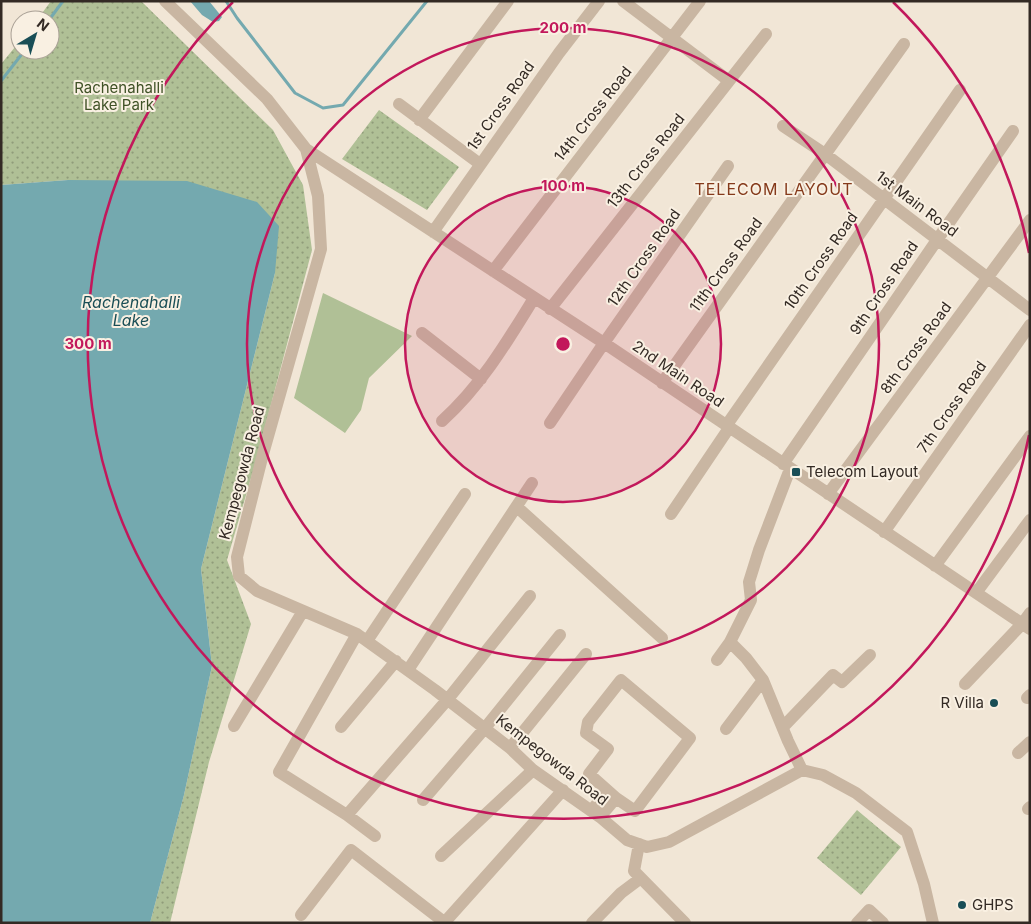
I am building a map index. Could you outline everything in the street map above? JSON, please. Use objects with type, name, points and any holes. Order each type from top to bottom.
[{"type":"street","name":"Kempegowda Road","points":[[165,1],[267,99],[306,148],[318,196],[321,249],[236,556],[239,576],[257,591],[362,638],[396,661],[485,728],[533,770],[633,842]]},
{"type":"street","points":[[420,120],[508,1]]},
{"type":"street","name":"1st Cross Road","points":[[433,232],[559,52],[599,1]]},
{"type":"street","points":[[623,1],[729,81]]},
{"type":"street","name":"14th Cross Road","points":[[493,271],[700,1]]},
{"type":"street","name":"13th Cross Road","points":[[550,309],[766,34]]},
{"type":"street","name":"11th Cross Road","points":[[662,383],[904,44]]},
{"type":"street","name":"10th Cross Road","points":[[671,514],[727,427],[960,90]]},
{"type":"street","points":[[400,104],[480,164]]},
{"type":"street","name":"1st Main Road","points":[[783,126],[825,154],[1030,310]]},
{"type":"street","name":"9th Cross Road","points":[[717,660],[730,642],[751,600],[749,582],[786,466],[937,240],[1013,131]]},
{"type":"street","name":"2nd Main Road","points":[[306,148],[604,343],[1026,627]]},
{"type":"street","name":"12th Cross Road","points":[[550,423],[728,166]]},
{"type":"street","name":"8th Cross Road","points":[[828,494],[1030,220]]},
{"type":"street","points":[[442,421],[461,404],[481,379],[503,349],[534,298]]},
{"type":"street","name":"7th Cross Road","points":[[884,532],[1030,326]]},
{"type":"street","points":[[422,333],[481,379]]},
{"type":"street","points":[[935,566],[1030,436]]},
{"type":"street","points":[[408,670],[532,483]]},
{"type":"street","points":[[375,836],[347,815],[279,772],[362,638],[465,494]]},
{"type":"street","points":[[517,507],[662,638]]},
{"type":"street","points":[[976,593],[1030,520]]},
{"type":"street","points":[[347,815],[448,700],[530,596]]},
{"type":"street","points":[[234,726],[303,611]]},
{"type":"street","points":[[965,684],[1026,627],[1030,613]]},
{"type":"street","points":[[423,800],[485,728],[560,635]]},
{"type":"street","points":[[730,642],[746,658],[763,680],[802,770]]},
{"type":"street","points":[[510,748],[586,654]]},
{"type":"street","points":[[782,727],[833,675],[842,682],[870,655]]},
{"type":"street","points":[[341,726],[396,661]]},
{"type":"street","points":[[621,680],[690,738],[635,811],[612,794],[589,774],[608,749],[586,732],[588,722],[621,680]]},
{"type":"street","points":[[726,729],[763,680]]},
{"type":"street","points":[[1018,753],[1030,742]]},
{"type":"street","points":[[441,856],[533,770]]},
{"type":"street","points":[[685,923],[634,870],[633,842],[647,847],[669,842],[802,770],[823,774],[856,793],[907,832],[924,884],[933,923]]},
{"type":"street","points":[[301,915],[351,850],[444,922],[563,790]]},
{"type":"street","points":[[596,814],[612,794]]},
{"type":"street","points":[[592,923],[621,893],[641,878]]},
{"type":"street","points":[[857,923],[869,910],[884,923]]},
{"type":"green space","name":"Rachenahalli Lake Park","points":[[51,1],[141,1],[273,130],[303,185],[312,250],[256,461],[227,560],[251,624],[209,762],[170,923],[150,923],[184,795],[212,666],[201,569],[275,273],[68,180],[1,185],[1,64],[10,53],[10,60],[60,60],[60,10],[44,10]]},
{"type":"green space","points":[[379,110],[459,167],[427,210],[342,159]]},
{"type":"green space","points":[[323,293],[412,336],[369,378],[361,410],[345,433],[294,398]]},
{"type":"green space","points":[[857,810],[901,847],[861,895],[817,858]]},
{"type":"water","points":[[190,1],[209,1],[222,17],[219,21],[213,22],[202,15]]},
{"type":"water","name":"Rachenahalli Lake","points":[[68,180],[187,181],[257,202],[279,226],[275,273],[201,569],[212,666],[184,795],[150,923],[1,923],[1,185]]},
{"type":"waterway","points":[[56,10],[63,1]]},
{"type":"waterway","points":[[226,1],[295,93],[323,108],[343,105],[427,1]]},
{"type":"waterway","points":[[1,81],[17,60]]},
{"type":"place","name":"Telecom Layout","points":[[796,472]]},
{"type":"place","name":"R Villa","points":[[994,703]]},
{"type":"place","name":"GHPS","points":[[962,905]]},
{"type":"district","name":"TELECOM LAYOUT","points":[[774,189]]}]
